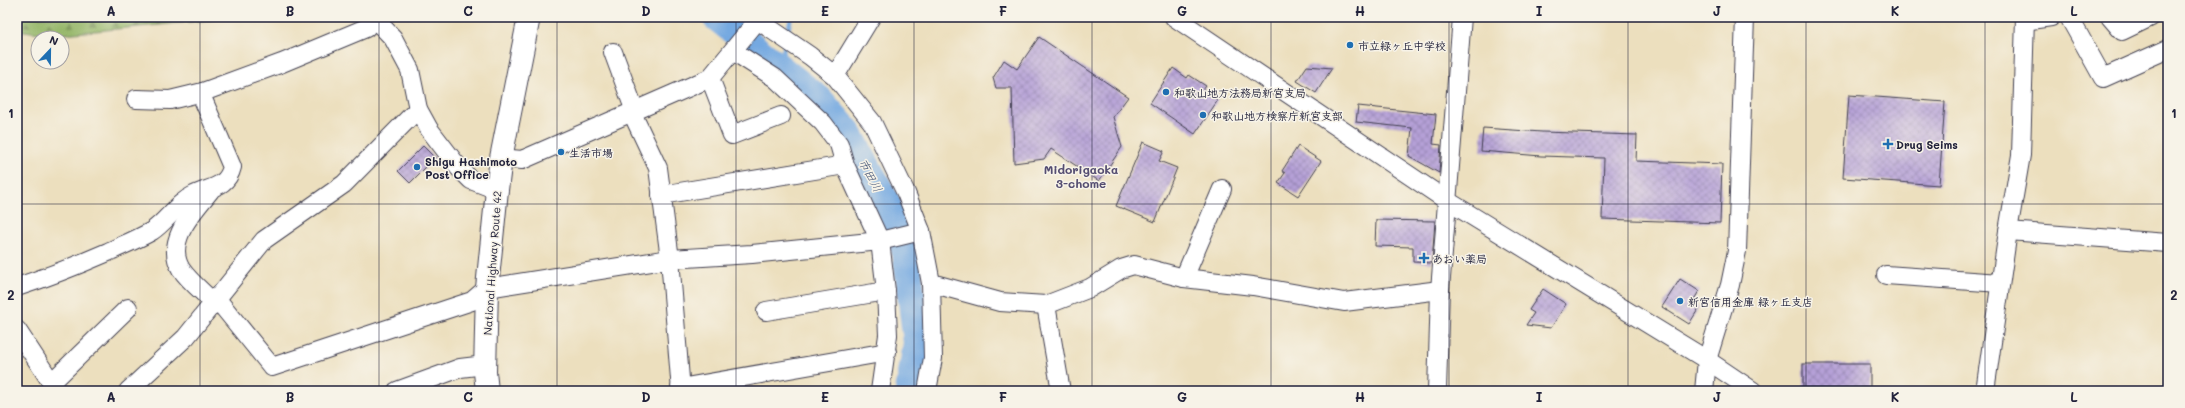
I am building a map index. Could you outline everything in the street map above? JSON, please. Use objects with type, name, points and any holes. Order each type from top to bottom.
[{"type":"highway","name":"National Highway Route 42","points":[[487,391],[485,365],[487,288],[497,190],[501,158],[529,17]]},
{"type":"street","points":[[136,99],[170,100],[203,92],[282,63],[366,28],[373,17],[393,38],[410,70],[418,109],[429,129],[459,168],[472,180],[497,190]]},
{"type":"street","points":[[834,76],[871,17]]},
{"type":"street","points":[[1174,17],[1446,200],[1707,360],[1753,391]]},
{"type":"street","points":[[1437,391],[1440,290],[1446,200],[1462,17]]},
{"type":"street","points":[[1704,391],[1707,360],[1730,285],[1736,251],[1745,17]]},
{"type":"street","points":[[1986,391],[2000,283],[2021,155],[2025,19],[2051,17]]},
{"type":"street","points":[[2069,17],[2103,78],[2168,50]]},
{"type":"street","points":[[2110,17],[2122,31],[2151,17]]},
{"type":"street","points":[[501,158],[522,160],[710,78],[733,51],[754,21],[810,56],[834,76],[872,122],[906,193],[921,231],[931,283],[933,358],[927,391]]},
{"type":"street","points":[[733,51],[775,78],[823,123],[839,144],[845,165],[880,241],[886,290],[887,352],[880,391]]},
{"type":"street","points":[[613,52],[633,106],[632,113],[658,168],[670,259],[680,389],[887,352]]},
{"type":"street","points":[[710,78],[732,135],[780,116]]},
{"type":"street","points":[[17,287],[60,273],[136,239],[153,230],[176,207],[193,195],[212,189],[226,181],[232,166],[202,97],[203,92]]},
{"type":"street","points":[[128,391],[186,337],[264,240],[344,184],[418,109]]},
{"type":"street","points":[[661,195],[845,165]]},
{"type":"street","points":[[212,189],[189,217],[177,239],[176,253],[181,269],[215,300],[272,368],[472,301],[487,288],[670,259],[752,254],[880,241],[921,231]]},
{"type":"street","points":[[1184,278],[1222,189]]},
{"type":"street","points":[[2008,231],[2168,243]]},
{"type":"street","points":[[931,283],[1000,302],[1046,305],[1090,288],[1121,269],[1134,265],[1184,278],[1252,286],[1344,302],[1440,290]]},
{"type":"street","points":[[1886,275],[2000,283]]},
{"type":"street","points":[[766,311],[886,290]]},
{"type":"street","points":[[1046,305],[1061,391]]},
{"type":"street","points":[[17,330],[54,386],[128,308]]},
{"type":"street","points":[[397,391],[460,368],[485,365]]},
{"type":"green space","points":[[17,17],[219,17],[212,20],[70,33],[70,30],[30,30],[30,32],[17,30]]},
{"type":"building","points":[[1039,37],[1128,97],[1113,117],[1122,147],[1099,181],[1051,149],[1044,159],[1014,163],[1012,88],[996,88],[993,78],[1004,60],[1017,69]]},
{"type":"building","points":[[1307,66],[1332,68],[1316,93],[1297,81]]},
{"type":"building","points":[[1173,68],[1187,78],[1189,75],[1206,86],[1203,90],[1218,100],[1195,134],[1150,103]]},
{"type":"building","points":[[1849,95],[1945,102],[1939,185],[1843,178]]},
{"type":"building","points":[[1358,106],[1436,114],[1433,144],[1441,145],[1439,173],[1409,156],[1412,128],[1356,122]]},
{"type":"building","points":[[1483,128],[1542,132],[1637,135],[1636,161],[1722,164],[1720,223],[1602,219],[1604,158],[1541,156],[1481,151]]},
{"type":"building","points":[[1143,142],[1164,151],[1159,161],[1177,168],[1155,222],[1116,206]]},
{"type":"building","points":[[423,146],[435,158],[410,183],[398,171]]},
{"type":"building","points":[[1298,146],[1321,161],[1298,196],[1278,183],[1285,173],[1282,171]]},
{"type":"building","points":[[1376,220],[1435,221],[1432,263],[1413,262],[1413,247],[1375,246]]},
{"type":"building","points":[[1680,279],[1699,291],[1692,303],[1699,308],[1689,324],[1662,307]]},
{"type":"building","points":[[1543,289],[1566,304],[1551,328],[1526,325],[1534,313],[1529,310]]},
{"type":"building","points":[[1803,364],[1870,364],[1870,391],[1803,391]]},
{"type":"waterway","name":"市田川","points":[[716,17],[819,99],[848,132],[887,203],[906,253],[917,343],[909,391]]},
{"type":"waterway","points":[[787,35],[791,17]]},
{"type":"waterway","points":[[779,67],[785,44]]},
{"type":"place","name":"市立緑ヶ丘中学校","points":[[1350,45]]},
{"type":"place","name":"和歌山地方法務局新宮支局","points":[[1166,92]]},
{"type":"place","name":"和歌山地方検察庁新宮支部","points":[[1203,115]]},
{"type":"place","name":"Drug Seims","points":[[1888,144]]},
{"type":"place","name":"生活市場","points":[[561,152]]},
{"type":"place","name":"Shigu Hashimoto Post Office","points":[[417,167]]},
{"type":"place","name":"あおい薬局","points":[[1424,258]]},
{"type":"place","name":"新宮信用金庫 緑ヶ丘支店","points":[[1680,301]]},
{"type":"district","name":"Midorigaoka 3-chome","points":[[1081,176]]}]
